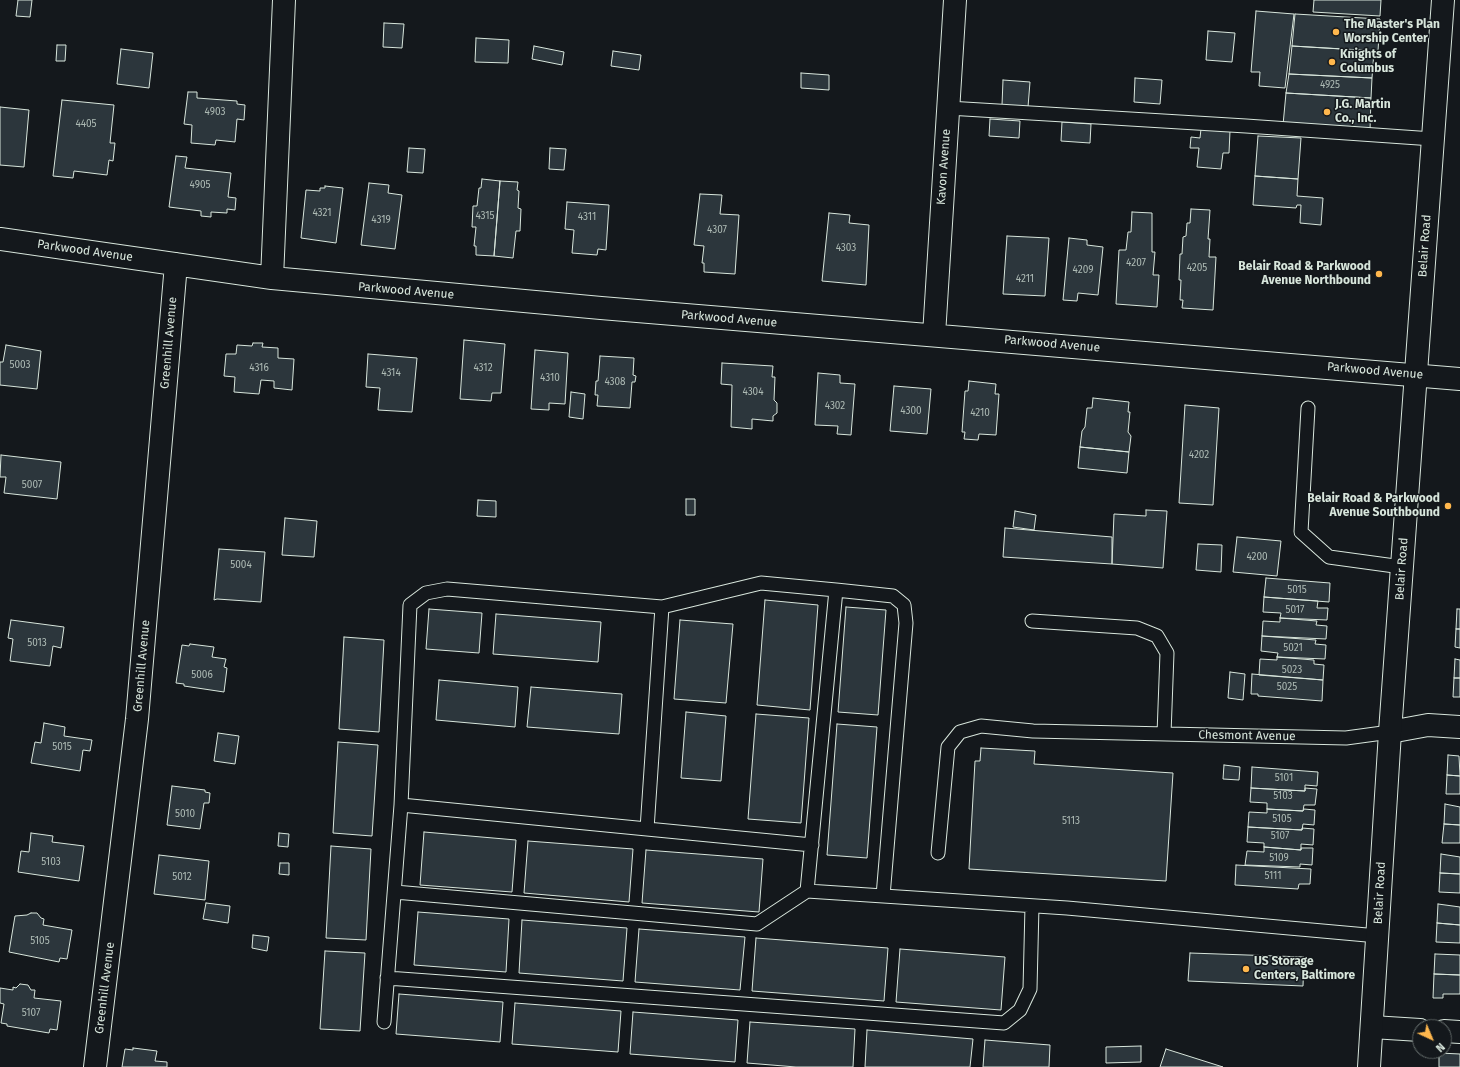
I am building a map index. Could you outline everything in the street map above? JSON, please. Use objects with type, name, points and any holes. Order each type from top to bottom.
[{"type":"street","points":[[272,278],[284,0]]},
{"type":"street","name":"Kavon Avenue","points":[[934,335],[955,0]]},
{"type":"street","name":"Belair Road","points":[[1369,1067],[1390,732],[1443,0]]},
{"type":"street","name":"Parkwood Avenue","points":[[0,239],[272,278],[601,308],[1416,374],[1460,379]]},
{"type":"street","name":"Greenhill Avenue","points":[[95,1067],[137,719],[176,264]]},
{"type":"street","name":"Chesmont Avenue","points":[[1390,732],[1428,726],[1460,727]]},
{"type":"street","points":[[1372,1027],[1412,1030]]},
{"type":"lane","points":[[948,108],[1432,139]]},
{"type":"lane","points":[[1308,408],[1301,532],[1329,557],[1402,566]]},
{"type":"lane","points":[[384,1022],[401,805],[410,605],[426,593],[447,589],[662,607],[761,583],[893,596],[904,605],[906,623],[883,896]]},
{"type":"lane","points":[[808,891],[836,590]]},
{"type":"lane","points":[[647,829],[662,607]]},
{"type":"lane","points":[[1032,620],[1137,628],[1157,636],[1167,654],[1164,734]]},
{"type":"lane","name":"Chesmont Avenue","points":[[938,853],[948,746],[960,732],[981,726],[1033,731],[1346,738],[1390,732]]},
{"type":"lane","points":[[401,805],[812,845]]},
{"type":"lane","points":[[395,892],[757,924],[808,891],[1032,906],[1378,936]]},
{"type":"lane","points":[[387,978],[1004,1023],[1020,1010],[1030,989],[1032,906]]},
{"type":"building","points":[[18,0],[32,0],[30,17],[16,16]]},
{"type":"building","points":[[1314,0],[1381,0],[1380,16],[1313,12]]},
{"type":"building","points":[[1256,11],[1294,14],[1285,88],[1259,86],[1260,72],[1251,72]]},
{"type":"building","name":"The Master's Plan Worship Center","points":[[1295,14],[1380,19],[1378,51],[1292,46]]},
{"type":"building","points":[[384,23],[404,24],[402,48],[383,47]]},
{"type":"building","points":[[1208,31],[1235,33],[1232,62],[1206,60]]},
{"type":"building","points":[[476,38],[509,40],[508,63],[475,62]]},
{"type":"building","points":[[57,45],[66,45],[65,61],[56,61]]},
{"type":"building","points":[[534,46],[564,52],[562,65],[532,59]]},
{"type":"building","name":"Knights of Columbus","points":[[1292,46],[1374,51],[1372,78],[1289,74]]},
{"type":"building","points":[[121,49],[153,53],[149,88],[117,84]]},
{"type":"building","points":[[613,51],[641,55],[639,70],[611,66]]},
{"type":"building","points":[[801,73],[829,75],[829,90],[801,88]]},
{"type":"building","points":[[1289,74],[1372,78],[1371,98],[1286,93]]},
{"type":"building","points":[[1135,78],[1162,80],[1160,104],[1134,102]]},
{"type":"building","points":[[1003,80],[1030,82],[1028,107],[1002,105]]},
{"type":"building","points":[[188,92],[197,92],[197,98],[237,101],[237,104],[245,105],[244,120],[237,119],[235,142],[216,140],[215,145],[191,143],[192,125],[184,124]]},
{"type":"building","name":"J.G. Martin Co., Inc.","points":[[1286,93],[1371,98],[1370,130],[1283,125]]},
{"type":"building","points":[[62,100],[114,105],[110,143],[115,143],[113,161],[109,160],[107,175],[74,171],[73,178],[53,176]]},
{"type":"building","points":[[0,107],[29,110],[24,167],[0,165]]},
{"type":"building","points":[[990,119],[1020,121],[1019,138],[989,136]]},
{"type":"building","points":[[1062,122],[1091,124],[1090,143],[1061,141]]},
{"type":"building","points":[[1201,129],[1230,131],[1229,153],[1223,153],[1221,169],[1197,167],[1199,148],[1190,148],[1191,137],[1200,138]]},
{"type":"building","points":[[1258,136],[1301,138],[1298,179],[1255,176]]},
{"type":"building","points":[[409,148],[425,149],[423,173],[407,172]]},
{"type":"building","points":[[550,148],[566,149],[564,170],[549,169]]},
{"type":"building","points":[[176,156],[187,157],[185,168],[231,173],[228,197],[236,198],[235,210],[227,209],[227,213],[211,212],[211,217],[201,216],[201,211],[169,207]]},
{"type":"building","points":[[1255,176],[1298,179],[1297,196],[1323,198],[1321,225],[1300,223],[1301,205],[1297,205],[1296,208],[1253,205]]},
{"type":"building","points":[[482,179],[500,181],[494,256],[476,255],[476,246],[474,246],[476,227],[472,227],[473,206],[477,206],[479,188],[481,188]]},
{"type":"building","points":[[500,181],[518,182],[518,208],[521,209],[520,231],[516,231],[513,258],[494,256]]},
{"type":"building","points":[[369,183],[389,185],[388,193],[402,195],[395,249],[361,245]]},
{"type":"building","points":[[325,186],[343,188],[336,243],[301,238],[306,190],[320,191],[320,188],[325,188]]},
{"type":"building","points":[[700,194],[722,195],[720,214],[739,215],[735,274],[704,272],[704,263],[702,263],[704,246],[694,245]]},
{"type":"building","points":[[567,202],[609,205],[606,250],[598,249],[597,255],[572,253],[574,230],[565,229]]},
{"type":"building","points":[[1191,209],[1210,210],[1208,239],[1210,239],[1209,257],[1216,257],[1213,310],[1182,308],[1183,300],[1180,300],[1180,254],[1182,254],[1183,237],[1186,236],[1187,223],[1190,223]]},
{"type":"building","points":[[1132,212],[1152,213],[1152,252],[1155,252],[1153,275],[1159,275],[1157,307],[1116,304],[1119,250],[1126,250],[1128,232],[1131,232]]},
{"type":"building","points":[[829,213],[850,215],[849,223],[869,225],[866,285],[822,281]]},
{"type":"building","points":[[1007,236],[1049,238],[1045,296],[1003,294]]},
{"type":"building","points":[[1069,238],[1087,240],[1087,245],[1103,247],[1098,295],[1078,293],[1077,301],[1063,300]]},
{"type":"building","points":[[464,340],[505,344],[501,393],[492,393],[491,401],[460,399]]},
{"type":"building","points":[[253,343],[263,343],[262,347],[278,348],[278,358],[294,359],[292,390],[274,388],[274,381],[261,380],[259,394],[234,392],[235,377],[224,376],[226,354],[236,354],[237,345],[252,346]]},
{"type":"building","points":[[6,345],[41,351],[37,389],[0,385],[0,362],[3,362]]},
{"type":"building","points":[[535,350],[568,353],[565,404],[549,403],[549,410],[531,409]]},
{"type":"building","points":[[368,354],[417,358],[412,412],[378,410],[380,388],[366,387]]},
{"type":"building","points":[[600,356],[634,358],[633,375],[636,376],[635,382],[632,382],[630,408],[597,406],[598,395],[595,395]]},
{"type":"building","points":[[722,363],[773,366],[772,377],[775,377],[774,400],[777,403],[777,413],[773,416],[773,421],[752,419],[752,429],[731,427],[732,385],[721,384]]},
{"type":"building","points":[[818,373],[840,375],[840,383],[855,384],[851,435],[837,434],[838,426],[815,425]]},
{"type":"building","points":[[969,381],[996,384],[995,394],[999,394],[996,435],[979,434],[978,440],[964,439],[965,432],[962,432],[965,391],[968,391]]},
{"type":"building","points":[[894,386],[931,389],[927,434],[890,431]]},
{"type":"building","points":[[571,392],[585,394],[583,419],[569,417]]},
{"type":"building","points":[[1093,398],[1129,402],[1128,412],[1130,412],[1128,432],[1131,436],[1129,452],[1080,447],[1082,431],[1085,427],[1087,408],[1092,408]]},
{"type":"building","points":[[1185,405],[1219,408],[1213,505],[1179,503]]},
{"type":"building","points":[[1080,447],[1129,452],[1127,473],[1078,468]]},
{"type":"building","points":[[1,455],[61,462],[57,499],[4,493],[6,477],[0,477]]},
{"type":"building","points":[[686,499],[695,499],[695,515],[686,515]]},
{"type":"building","points":[[478,500],[496,501],[496,517],[477,516]]},
{"type":"building","points":[[1146,510],[1167,511],[1163,568],[1112,564],[1114,514],[1146,516]]},
{"type":"building","points":[[1015,511],[1036,515],[1034,530],[1013,527]]},
{"type":"building","points":[[285,518],[317,521],[314,557],[282,555]]},
{"type":"building","points":[[1005,528],[1112,537],[1112,564],[1003,557]]},
{"type":"building","points":[[1237,537],[1281,541],[1277,576],[1233,572]]},
{"type":"building","points":[[1198,544],[1222,545],[1221,572],[1196,570]]},
{"type":"building","points":[[219,549],[265,552],[261,602],[214,600]]},
{"type":"building","points":[[1266,578],[1330,583],[1329,602],[1264,597]]},
{"type":"building","points":[[1264,597],[1318,601],[1317,608],[1328,608],[1327,620],[1280,618],[1281,613],[1263,612]]},
{"type":"building","points":[[765,600],[818,605],[810,710],[757,705]]},
{"type":"building","points":[[846,607],[886,610],[878,715],[838,712]]},
{"type":"building","points":[[429,609],[482,613],[479,653],[426,649]]},
{"type":"building","points":[[1457,609],[1460,609],[1460,629],[1456,629]]},
{"type":"building","points":[[496,614],[601,622],[598,662],[493,654]]},
{"type":"building","points":[[1280,618],[1317,621],[1316,625],[1327,626],[1326,639],[1262,636],[1263,621],[1280,622]]},
{"type":"building","points":[[11,620],[64,627],[61,648],[53,646],[50,666],[10,661],[13,639],[8,638]]},
{"type":"building","points":[[680,620],[733,624],[726,703],[674,699]]},
{"type":"building","points":[[1456,629],[1460,629],[1460,648],[1455,647]]},
{"type":"building","points":[[1262,636],[1316,640],[1315,644],[1326,645],[1325,659],[1277,657],[1278,653],[1261,651]]},
{"type":"building","points":[[344,637],[384,640],[379,732],[339,729]]},
{"type":"building","points":[[190,644],[214,647],[212,657],[226,659],[224,667],[227,668],[224,692],[184,686],[184,684],[176,683],[182,645],[189,646]]},
{"type":"building","points":[[1277,657],[1314,660],[1314,664],[1324,665],[1323,680],[1259,675],[1260,659],[1277,660]]},
{"type":"building","points":[[1455,659],[1460,660],[1460,678],[1454,678]]},
{"type":"building","points":[[1230,672],[1245,674],[1243,700],[1228,698]]},
{"type":"building","points":[[1252,674],[1323,680],[1322,701],[1258,696],[1258,694],[1251,694]]},
{"type":"building","points":[[1454,678],[1460,678],[1460,697],[1453,697]]},
{"type":"building","points":[[439,680],[518,687],[515,727],[436,720]]},
{"type":"building","points":[[531,687],[622,694],[619,734],[527,727]]},
{"type":"building","points":[[686,712],[726,716],[721,781],[681,778]]},
{"type":"building","points":[[756,714],[809,718],[801,823],[748,819]]},
{"type":"building","points":[[44,723],[65,727],[64,736],[92,740],[90,751],[83,750],[80,771],[31,763],[35,742],[41,743]]},
{"type":"building","points":[[837,724],[877,727],[867,858],[827,855]]},
{"type":"building","points":[[218,733],[239,736],[235,764],[214,761]]},
{"type":"building","points":[[338,742],[378,745],[372,836],[333,833]]},
{"type":"building","points":[[981,748],[1035,751],[1034,764],[1173,773],[1166,881],[969,869],[975,761],[980,761]]},
{"type":"building","points":[[1448,755],[1459,756],[1460,776],[1447,775]]},
{"type":"building","points":[[1224,765],[1240,767],[1239,780],[1223,779]]},
{"type":"building","points":[[1252,767],[1318,772],[1317,786],[1305,785],[1305,791],[1251,788]]},
{"type":"building","points":[[1447,775],[1460,776],[1460,794],[1446,794]]},
{"type":"building","points":[[172,786],[205,790],[205,792],[210,793],[209,803],[204,803],[200,829],[167,825]]},
{"type":"building","points":[[1251,788],[1305,791],[1305,788],[1317,789],[1315,805],[1304,805],[1303,811],[1267,809],[1267,803],[1250,802]]},
{"type":"building","points":[[1445,804],[1460,807],[1460,825],[1444,824]]},
{"type":"building","points":[[1267,809],[1303,811],[1304,809],[1315,810],[1314,825],[1303,824],[1302,830],[1248,827],[1249,812],[1267,813]]},
{"type":"building","points":[[1444,824],[1460,825],[1460,843],[1442,843]]},
{"type":"building","points":[[1248,827],[1302,830],[1302,828],[1314,829],[1313,845],[1301,844],[1301,850],[1264,847],[1264,843],[1247,842]]},
{"type":"building","points":[[424,832],[516,840],[512,892],[420,885]]},
{"type":"building","points":[[31,833],[53,836],[52,842],[84,846],[79,881],[18,872],[21,851],[29,852]]},
{"type":"building","points":[[279,833],[289,834],[288,847],[278,846]]},
{"type":"building","points":[[528,841],[633,849],[629,902],[524,893]]},
{"type":"building","points":[[331,846],[371,849],[366,940],[326,938]]},
{"type":"building","points":[[1264,847],[1301,850],[1301,848],[1313,848],[1312,865],[1300,864],[1300,867],[1245,865],[1247,851],[1264,852]]},
{"type":"building","points":[[646,850],[763,859],[759,912],[642,903]]},
{"type":"building","points":[[1441,854],[1460,857],[1460,874],[1440,873]]},
{"type":"building","points":[[159,855],[209,861],[205,900],[154,894]]},
{"type":"building","points":[[280,863],[289,863],[289,875],[279,874]]},
{"type":"building","points":[[1236,865],[1311,869],[1310,884],[1299,884],[1298,889],[1235,885]]},
{"type":"building","points":[[1440,873],[1460,874],[1460,893],[1439,892]]},
{"type":"building","points":[[206,903],[230,906],[228,923],[203,919]]},
{"type":"building","points":[[1438,904],[1460,907],[1460,925],[1437,923]]},
{"type":"building","points":[[418,912],[509,919],[506,972],[414,965]]},
{"type":"building","points":[[37,913],[44,919],[43,925],[72,930],[67,959],[60,958],[59,962],[9,952],[15,916],[27,915]]},
{"type":"building","points":[[522,920],[627,928],[623,981],[519,973]]},
{"type":"building","points":[[1437,923],[1460,925],[1460,943],[1436,942]]},
{"type":"building","points":[[639,929],[745,937],[740,990],[635,982]]},
{"type":"building","points":[[253,935],[269,937],[267,951],[252,948]]},
{"type":"building","points":[[756,938],[888,948],[884,1001],[752,991]]},
{"type":"building","points":[[900,949],[1005,957],[1001,1010],[896,1002]]},
{"type":"building","points":[[325,951],[365,953],[360,1031],[320,1029]]},
{"type":"building","name":"US Storage Centers, Baltimore","points":[[1190,953],[1304,957],[1303,986],[1188,981]]},
{"type":"building","points":[[1435,954],[1460,955],[1460,975],[1434,974]]},
{"type":"building","points":[[1434,974],[1460,975],[1460,994],[1443,994],[1443,998],[1433,998]]},
{"type":"building","points":[[20,984],[28,985],[31,990],[35,990],[34,998],[61,1001],[57,1030],[50,1029],[49,1033],[7,1026],[7,1024],[1,1023],[4,1004],[0,1003],[0,988],[13,990],[13,987],[16,988]]},
{"type":"building","points":[[399,994],[503,1002],[500,1042],[396,1034]]},
{"type":"building","points":[[515,1003],[621,1011],[618,1052],[512,1044]]},
{"type":"building","points":[[633,1012],[738,1020],[735,1062],[630,1054]]},
{"type":"building","points":[[750,1022],[855,1029],[853,1067],[796,1067],[747,1063]]},
{"type":"building","points":[[867,1030],[973,1039],[970,1067],[865,1067]]},
{"type":"building","points":[[985,1040],[1050,1045],[1049,1067],[983,1067]]},
{"type":"building","points":[[1141,1046],[1141,1062],[1106,1063],[1106,1047]]},
{"type":"building","points":[[133,1048],[157,1051],[155,1061],[167,1062],[167,1067],[122,1067],[125,1049],[133,1050]]},
{"type":"building","points":[[1166,1049],[1223,1067],[1160,1067]]},
{"type":"building","points":[[1452,1054],[1460,1054],[1460,1067],[1439,1067],[1439,1059],[1452,1059]]},
{"type":"place","name":"The Master's Plan Worship Center","points":[[1336,32]]},
{"type":"place","name":"Knights of Columbus","points":[[1332,62]]},
{"type":"place","name":"J.G. Martin Co., Inc.","points":[[1327,112]]},
{"type":"place","name":"Belair Road & Parkwood Avenue Northbound","points":[[1379,274]]},
{"type":"place","name":"Belair Road & Parkwood Avenue Southbound","points":[[1448,506]]},
{"type":"place","name":"US Storage Centers, Baltimore","points":[[1246,969]]}]
